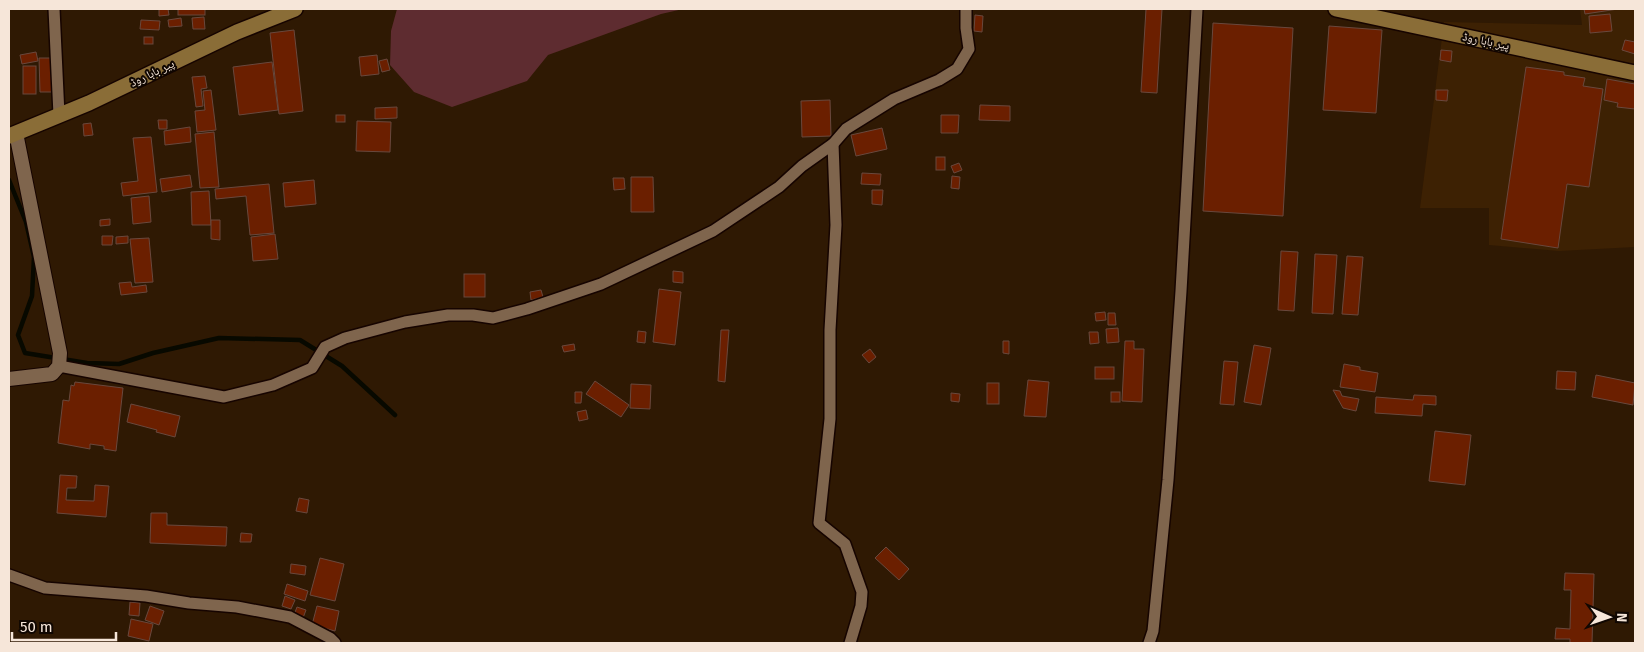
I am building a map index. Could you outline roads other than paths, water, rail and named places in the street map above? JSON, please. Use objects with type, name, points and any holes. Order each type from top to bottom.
[{"type":"main road","name":"پیر بابا روڈ","points":[[12,135],[89,103],[237,32],[295,9]]},
{"type":"main road","name":"پیر بابا روڈ","points":[[1336,9],[1635,73]]},
{"type":"street","points":[[54,9],[59,115]]},
{"type":"street","points":[[59,365],[224,398],[273,384],[312,368],[325,347],[345,338],[406,322],[448,315],[473,315],[494,318],[601,284],[713,230],[778,187],[802,166],[833,144],[846,129],[894,99],[939,80],[957,69],[969,49],[966,9]]},
{"type":"street","points":[[1149,643],[1153,631],[1168,480],[1197,9]]},
{"type":"street","points":[[9,379],[52,374],[59,365],[60,353],[12,135]]},
{"type":"street","points":[[833,144],[836,225],[835,270],[830,330],[830,419],[819,523],[845,544],[862,592],[861,606],[850,643]]},
{"type":"street","points":[[9,575],[45,588],[146,596],[189,603],[237,607],[290,617],[330,638],[335,643]]},
{"type":"waterway","points":[[9,180],[26,222],[34,257],[32,296],[18,335],[25,353],[87,363],[119,364],[153,353],[219,338],[300,340],[342,366],[395,415]]}]
